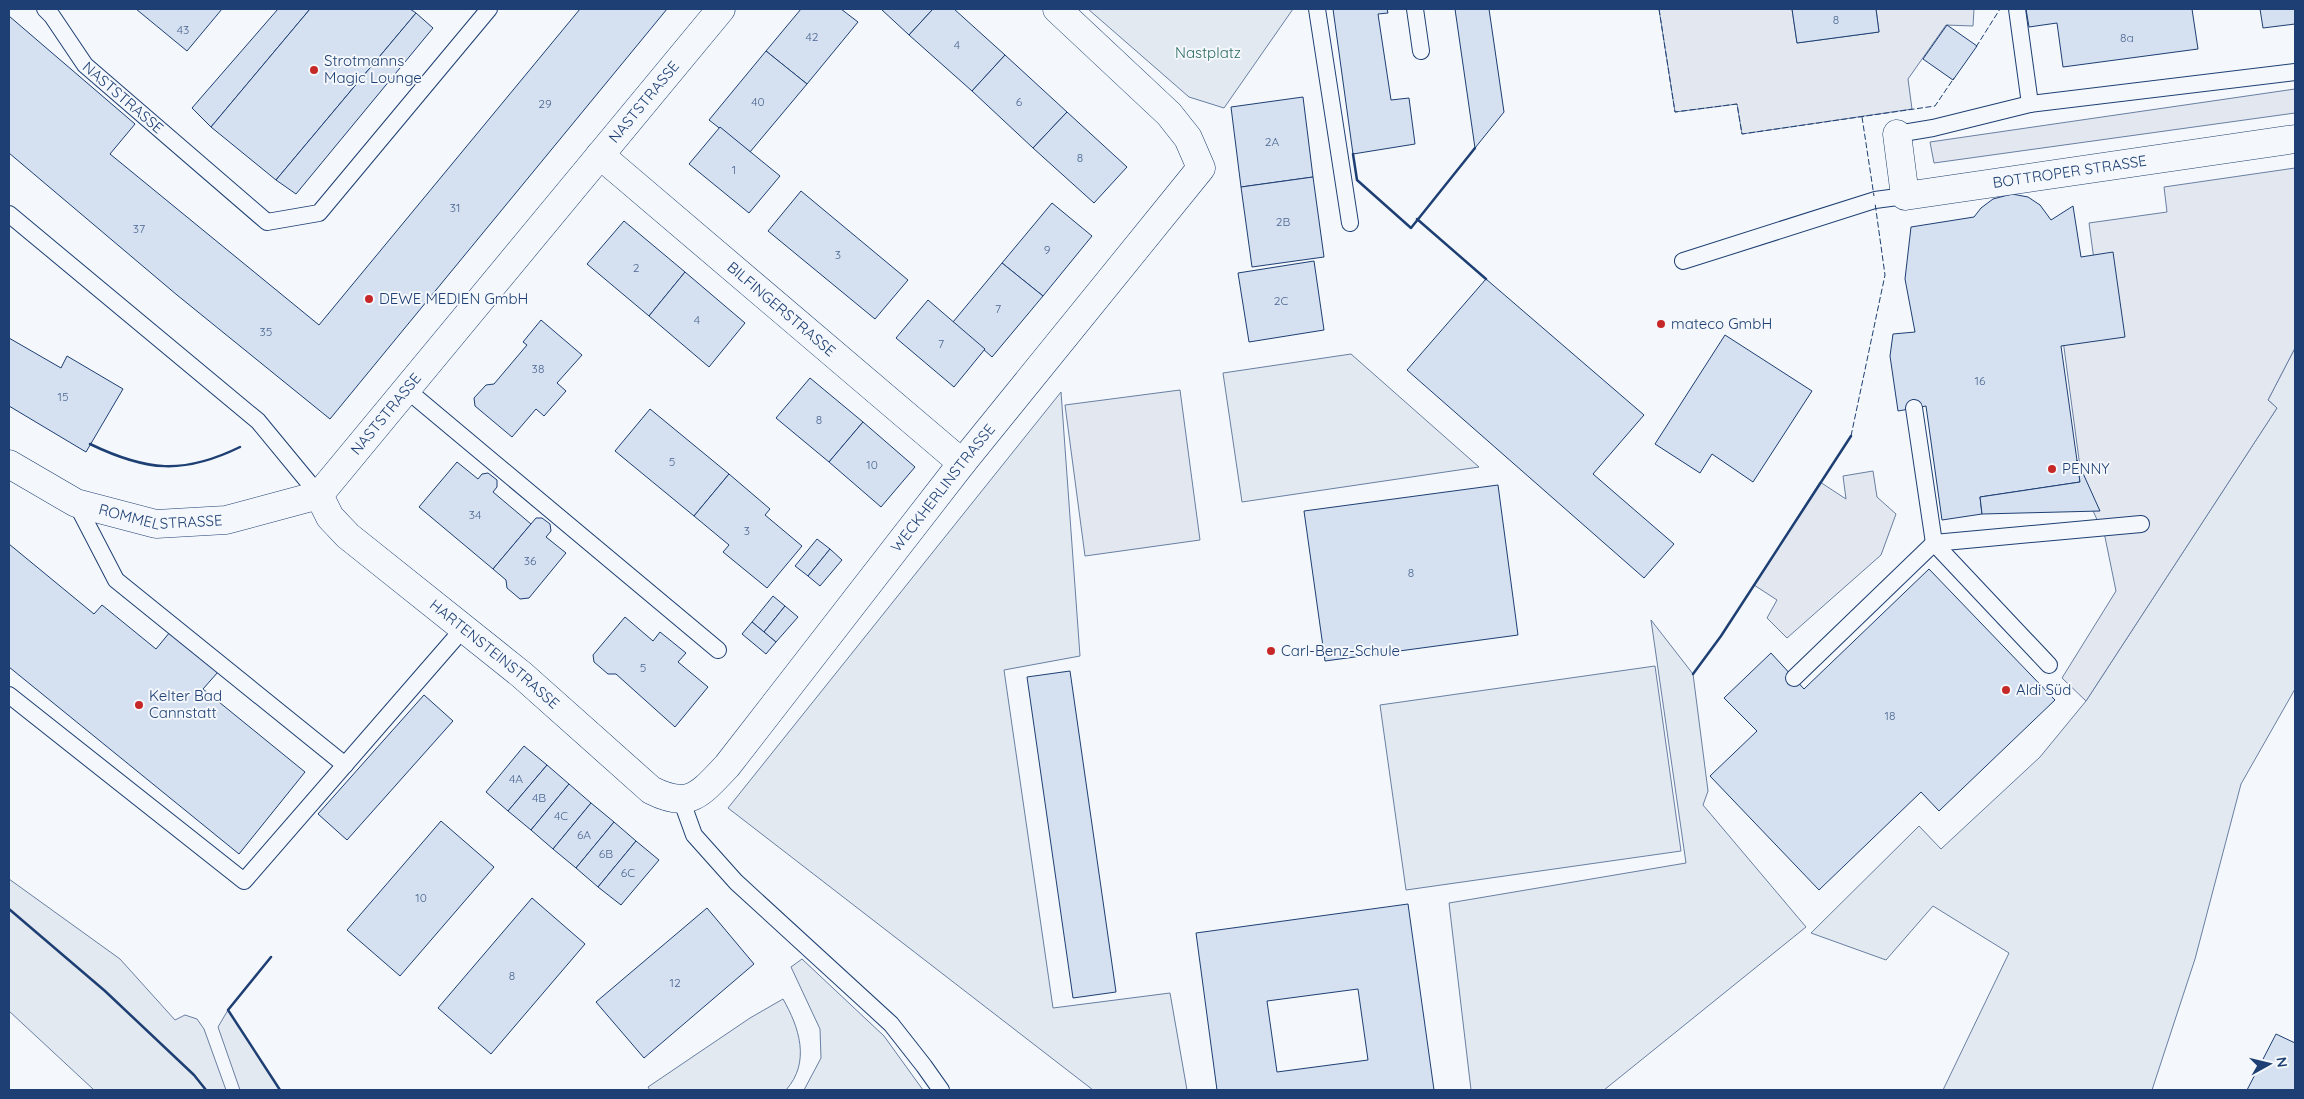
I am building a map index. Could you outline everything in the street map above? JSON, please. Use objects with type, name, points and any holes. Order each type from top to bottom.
[{"type":"street","name":"NASTSTRASSE","points":[[320,496],[721,9]]},
{"type":"street","name":"WECKHERLINSTRASSE","points":[[681,799],[699,795],[727,766],[962,463],[1201,168],[1188,138],[1169,114],[1057,9]]},
{"type":"street","points":[[1897,134],[1905,196]]},
{"type":"street","name":"BOTTROPER STRASSE","points":[[1905,196],[2295,140]]},
{"type":"street","name":"BILFINGERSTRASSE","points":[[600,155],[962,463]]},
{"type":"street","name":"ROMMELSTRASSE","points":[[9,464],[76,503],[156,524],[226,520],[320,496]]},
{"type":"street","name":"HARTENSTEINSTRASSE","points":[[320,496],[330,517],[348,536],[522,675],[651,790],[668,799],[681,799]]},
{"type":"lane","name":"NASTSTRASSE","points":[[45,9],[52,16],[85,65],[267,222],[320,213],[489,9]]},
{"type":"lane","points":[[1317,9],[1350,222]]},
{"type":"lane","points":[[1415,9],[1421,51]]},
{"type":"lane","points":[[2017,9],[2030,104]]},
{"type":"lane","points":[[1897,134],[1933,128],[2030,104],[2295,72]]},
{"type":"lane","points":[[1683,261],[1875,200],[1905,196]]},
{"type":"lane","points":[[9,214],[258,421],[320,496]]},
{"type":"lane","points":[[406,390],[718,650]]},
{"type":"lane","points":[[1914,408],[1934,542],[2049,665]]},
{"type":"lane","points":[[76,503],[116,580],[344,765]]},
{"type":"lane","points":[[1794,678],[1934,542],[2141,524]]},
{"type":"lane","points":[[9,695],[244,881],[463,629]]},
{"type":"lane","points":[[681,799],[694,834],[736,882],[891,1024],[940,1090]]},
{"type":"green space","name":"Nastplatz","points":[[1088,9],[1293,9],[1224,108],[1189,97]]},
{"type":"green space","points":[[2295,348],[2295,689],[2241,784],[2195,959],[2152,1090],[1943,1090],[2009,953],[1933,906],[1886,960],[1811,933],[1919,826],[1941,849],[2040,757],[2086,701],[2277,408],[2268,400]]},
{"type":"green space","points":[[1351,354],[1479,467],[1242,502],[1223,373]]},
{"type":"green space","points":[[1061,392],[1080,656],[1004,670],[1053,1008],[1170,993],[1187,1090],[1093,1090],[728,808]]},
{"type":"green space","points":[[1651,620],[1693,674],[1708,791],[1703,805],[1806,927],[1604,1090],[1471,1090],[1449,903],[1686,863]]},
{"type":"green space","points":[[1655,666],[1681,851],[1406,890],[1380,705]]},
{"type":"green space","points":[[9,879],[120,959],[175,1020],[185,1015],[197,1019],[204,1029],[226,1090],[94,1090],[9,1011]]},
{"type":"green space","points":[[802,959],[884,1036],[923,1090],[804,1090],[821,1058],[820,1029],[791,967]]},
{"type":"green space","points":[[783,999],[794,1021],[800,1044],[798,1068],[794,1079],[786,1090],[650,1090],[648,1087],[750,1018]]},
{"type":"green space","points":[[228,1010],[280,1090],[240,1090],[218,1027]]},
{"type":"shaded area","points":[[1659,9],[1792,9],[1797,43],[1879,32],[1876,9],[1974,9],[1973,26],[1946,25],[1908,79],[1912,109],[1742,134],[1737,104],[1675,112]]},
{"type":"shaded area","points":[[2295,89],[2295,113],[1934,163],[1930,142]]},
{"type":"shaded area","points":[[2295,168],[2295,348],[2268,400],[2277,408],[2086,701],[2062,678],[2116,591],[2105,537],[2083,489],[2056,288],[2097,282],[2089,223],[2167,212],[2164,187]]},
{"type":"shaded area","points":[[1180,390],[1200,540],[1085,556],[1065,405]]},
{"type":"shaded area","points":[[1873,471],[1877,497],[1896,514],[1881,555],[1787,638],[1767,618],[1777,600],[1754,585],[1820,482],[1846,499],[1843,476]]},
{"type":"building","points":[[136,9],[222,9],[187,51]]},
{"type":"building","points":[[278,9],[310,9],[211,127],[192,108]]},
{"type":"building","name":"Strotmanns Magic Lounge","points":[[310,9],[410,9],[416,13],[276,180],[211,127]]},
{"type":"building","points":[[580,9],[667,9],[330,419],[177,295],[9,153],[9,16],[135,124],[110,154],[319,325]]},
{"type":"building","points":[[801,9],[841,9],[858,22],[807,84],[766,51]]},
{"type":"building","points":[[881,9],[933,9],[909,35]]},
{"type":"building","points":[[933,9],[954,9],[1005,55],[972,91],[909,35]]},
{"type":"building","points":[[1333,9],[1387,9],[1388,13],[1378,14],[1391,100],[1409,98],[1415,144],[1353,154]]},
{"type":"building","points":[[1455,9],[1489,9],[1504,112],[1475,148]]},
{"type":"building","points":[[1792,9],[1876,9],[1879,32],[1797,43]]},
{"type":"building","points":[[2026,9],[2192,9],[2198,49],[2063,67],[2057,23],[2029,27]]},
{"type":"building","points":[[2260,9],[2295,9],[2295,24],[2263,28]]},
{"type":"building","points":[[416,13],[433,28],[296,194],[276,180]]},
{"type":"building","points":[[1947,25],[1977,46],[1953,80],[1923,59]]},
{"type":"building","points":[[766,51],[807,84],[750,152],[709,120]]},
{"type":"building","points":[[1005,55],[1067,112],[1033,148],[972,91]]},
{"type":"building","points":[[1303,97],[1313,177],[1241,187],[1231,107]]},
{"type":"building","points":[[1067,112],[1127,167],[1094,203],[1033,148]]},
{"type":"building","points":[[720,127],[780,176],[749,213],[689,164]]},
{"type":"building","points":[[1313,177],[1324,257],[1252,267],[1241,187]]},
{"type":"building","points":[[801,191],[908,280],[875,319],[768,231]]},
{"type":"building","points":[[2012,194],[2028,197],[2040,205],[2051,220],[2073,206],[2081,257],[2113,252],[2125,337],[2061,346],[2080,482],[1980,497],[1982,514],[1942,520],[1926,406],[1898,411],[1890,356],[1893,334],[1915,332],[1905,279],[1911,227],[1974,217],[1981,208],[1993,199]]},
{"type":"building","points":[[1052,203],[1092,236],[1043,296],[1002,263]]},
{"type":"building","points":[[624,221],[685,272],[649,316],[587,264]]},
{"type":"building","points":[[1314,261],[1324,330],[1249,342],[1238,273]]},
{"type":"building","points":[[1002,263],[1043,296],[992,357],[953,322]]},
{"type":"building","points":[[685,272],[745,323],[709,367],[649,316]]},
{"type":"building","points":[[1486,279],[1644,415],[1593,474],[1674,544],[1644,578],[1407,370]]},
{"type":"building","points":[[928,300],[985,349],[954,387],[896,338]]},
{"type":"building","points":[[541,320],[582,355],[557,383],[566,391],[544,416],[536,409],[512,437],[475,406],[474,398],[486,385],[494,384],[527,345],[523,342]]},
{"type":"building","points":[[1725,335],[1812,391],[1753,482],[1712,454],[1700,473],[1655,444]]},
{"type":"building","points":[[9,338],[61,368],[67,356],[123,389],[86,452],[9,406]]},
{"type":"building","points":[[810,378],[863,422],[829,462],[776,418]]},
{"type":"building","points":[[650,409],[729,474],[694,516],[615,451]]},
{"type":"building","points":[[863,422],[915,467],[881,507],[829,462]]},
{"type":"building","points":[[2077,460],[2100,511],[1982,514],[1980,497],[2080,482]]},
{"type":"building","points":[[457,462],[478,479],[482,474],[488,473],[497,480],[497,487],[493,492],[531,524],[493,569],[419,507]]},
{"type":"building","points":[[729,474],[770,509],[765,515],[802,546],[767,588],[723,552],[729,545],[694,516]]},
{"type":"building","points":[[1498,485],[1518,635],[1325,661],[1304,511]]},
{"type":"building","points":[[536,518],[542,518],[550,524],[551,531],[546,537],[566,553],[529,598],[520,599],[507,588],[506,580],[493,569]]},
{"type":"building","points":[[817,539],[830,549],[808,576],[795,566]]},
{"type":"building","name":"Kelter Bad Cannstatt","points":[[9,544],[94,614],[102,605],[156,649],[170,632],[218,672],[203,689],[305,772],[239,854],[9,667]]},
{"type":"building","points":[[830,549],[842,560],[820,586],[808,576]]},
{"type":"building","points":[[1929,569],[2055,700],[1939,811],[1921,792],[1819,890],[1710,776],[1757,731],[1724,698],[1771,653],[1804,689]]},
{"type":"building","points":[[773,596],[785,606],[764,632],[752,622]]},
{"type":"building","points":[[785,606],[798,617],[776,642],[764,632]]},
{"type":"building","points":[[625,617],[653,641],[660,632],[686,653],[678,662],[708,687],[675,727],[616,674],[608,674],[594,662],[593,655]]},
{"type":"building","points":[[752,622],[776,642],[766,654],[742,634]]},
{"type":"building","points":[[1070,671],[1116,992],[1073,998],[1027,677]]},
{"type":"building","points":[[424,695],[453,721],[347,840],[318,814]]},
{"type":"building","points":[[524,746],[547,765],[508,811],[486,792]]},
{"type":"building","points":[[547,765],[569,784],[531,830],[508,811]]},
{"type":"building","points":[[569,784],[591,803],[553,849],[531,830]]},
{"type":"building","points":[[591,803],[614,822],[576,868],[553,849]]},
{"type":"building","points":[[441,821],[494,867],[400,976],[347,930]]},
{"type":"building","points":[[614,822],[636,841],[598,887],[576,868]]},
{"type":"building","points":[[636,841],[659,860],[621,905],[598,887]]},
{"type":"building","points":[[532,898],[585,944],[491,1054],[438,1008]]},
{"type":"building","points":[[1408,904],[1434,1090],[1217,1090],[1196,933]],"holes":[[[1358,989],[1368,1060],[1277,1072],[1267,1001]]]},
{"type":"building","points":[[707,908],[754,964],[644,1058],[596,1002]]},
{"type":"building","points":[[2276,1034],[2295,1043],[2295,1090],[2247,1090]]},
{"type":"fence","points":[[1659,9],[1675,112],[1737,104],[1742,134],[1935,106],[1954,78]]},
{"type":"fence","points":[[1976,47],[2000,9]]},
{"type":"fence","points":[[1862,117],[1874,196]]},
{"type":"fence","points":[[1851,436],[1885,275],[1875,203]]},
{"type":"wall","points":[[1353,154],[1357,180],[1411,228],[1475,148]]},
{"type":"wall","points":[[1417,219],[1486,279]]},
{"type":"wall","points":[[1693,674],[1721,636],[1851,436]]},
{"type":"wall","points":[[90,444],[129,460],[165,466],[200,462],[240,447]]},
{"type":"wall","points":[[9,909],[105,991],[194,1075],[206,1090]]},
{"type":"wall","points":[[271,957],[228,1010],[280,1090]]},
{"type":"place","name":"Strotmanns Magic Lounge","points":[[314,70]]},
{"type":"place","name":"DEWE MEDIEN GmbH","points":[[369,299]]},
{"type":"place","name":"mateco GmbH","points":[[1661,324]]},
{"type":"place","name":"PENNY","points":[[2052,469]]},
{"type":"place","name":"Carl-Benz-Schule","points":[[1271,651]]},
{"type":"place","name":"Aldi Süd","points":[[2006,690]]},
{"type":"place","name":"Kelter Bad Cannstatt","points":[[139,705]]}]
